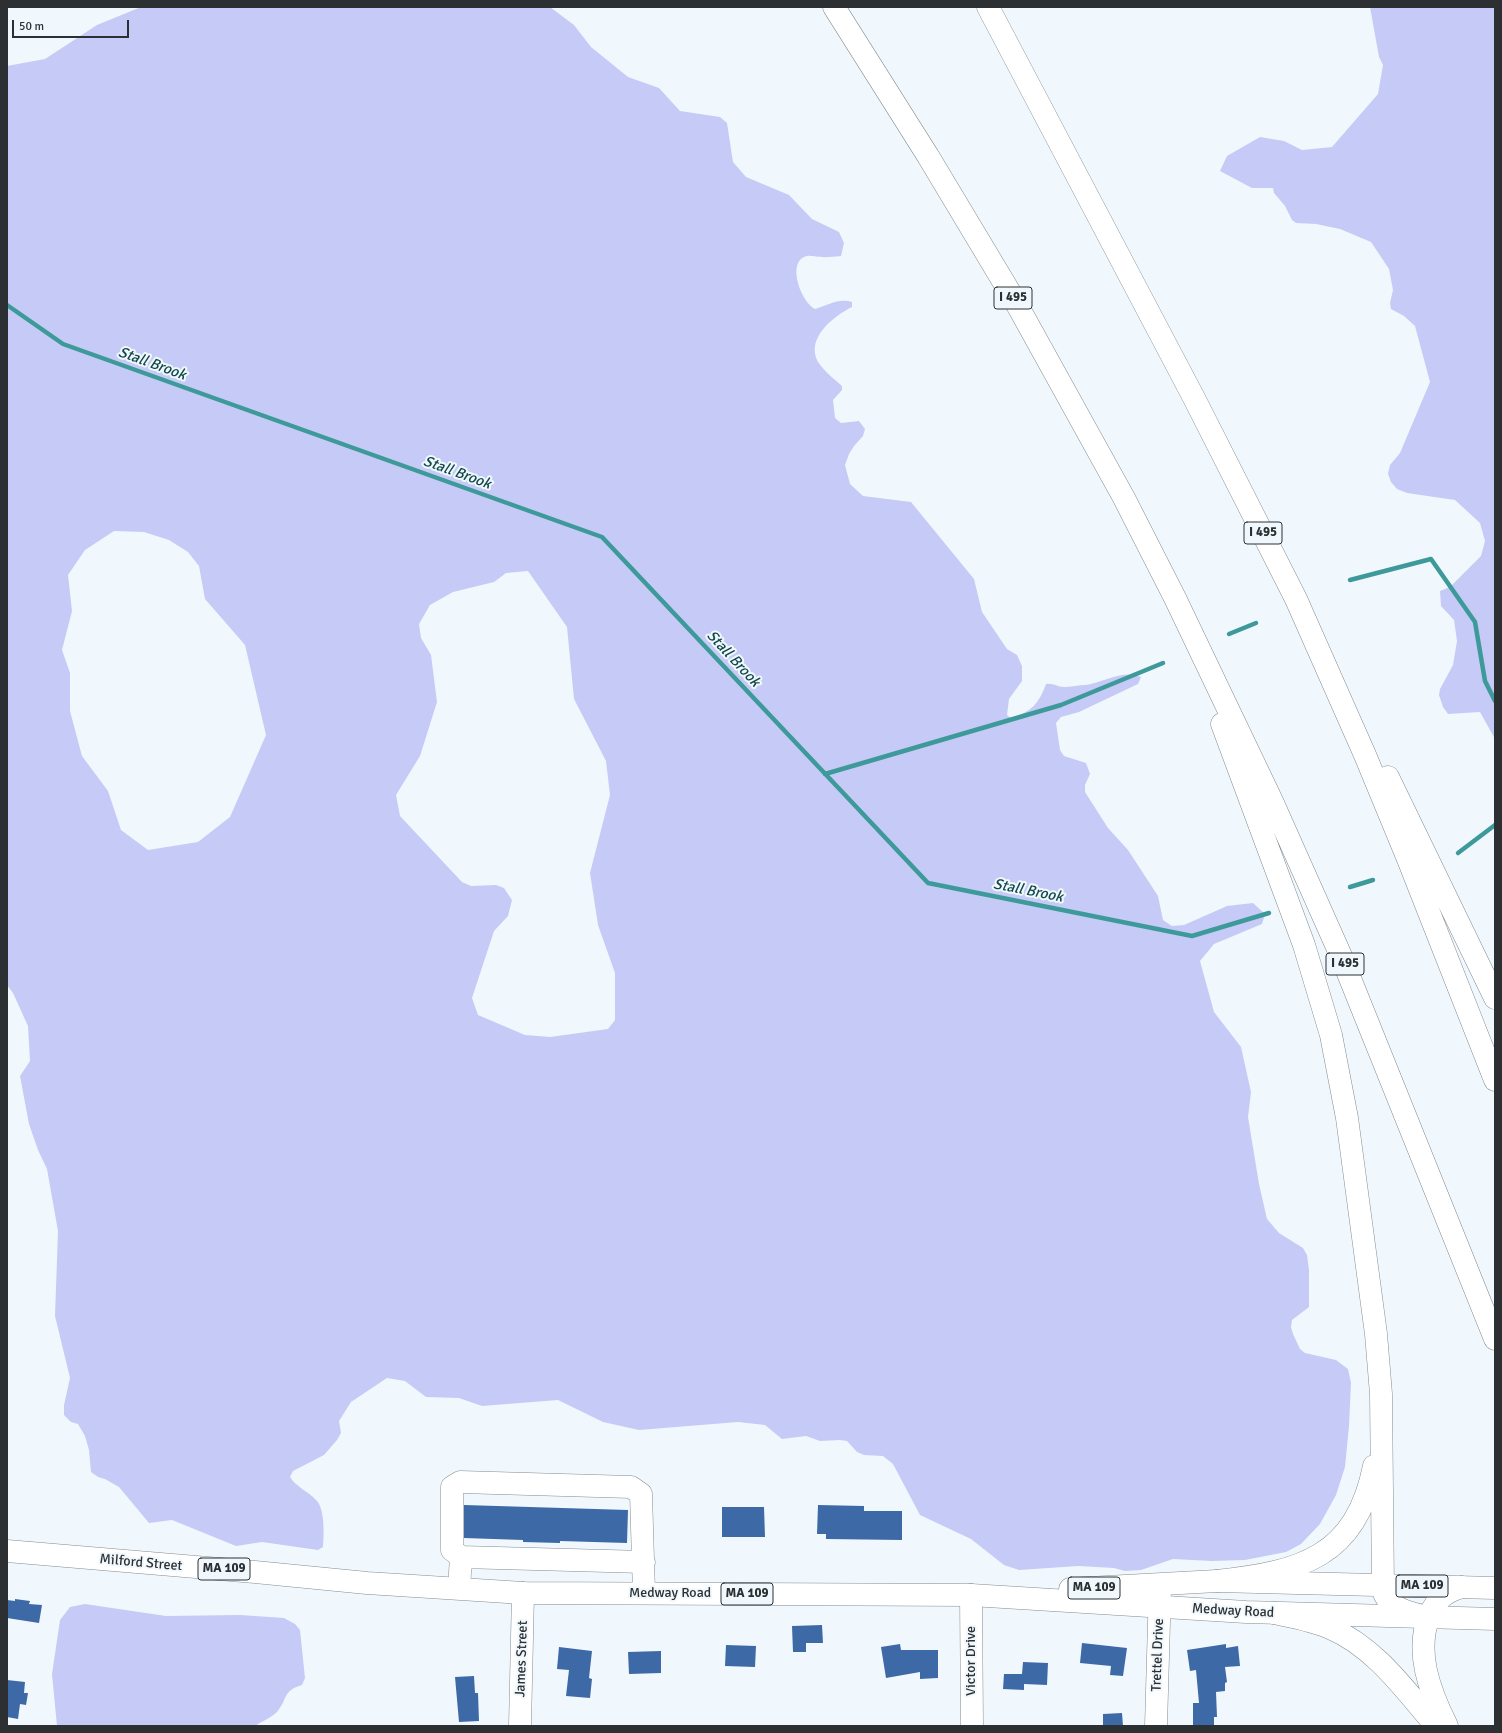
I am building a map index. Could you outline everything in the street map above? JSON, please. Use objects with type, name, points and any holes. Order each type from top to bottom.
[{"type":"main road","name":"I 495","points":[[834,7],[942,180],[1015,302],[1120,492],[1175,598],[1275,807],[1341,956],[1495,1339]]},
{"type":"main road","name":"I 495","points":[[988,7],[1204,416],[1296,599],[1365,755],[1408,859],[1495,1080]]},
{"type":"main road","points":[[1175,598],[1304,945],[1328,1022],[1340,1075],[1347,1118],[1376,1334],[1382,1409],[1382,1585],[1387,1599],[1396,1606],[1416,1614],[1429,1617]]},
{"type":"main road","points":[[1296,599],[1412,824],[1495,998]]},
{"type":"main road","points":[[1218,1581],[1263,1575],[1290,1568],[1321,1554],[1341,1538],[1362,1508],[1371,1482],[1377,1454],[1382,1409]]},
{"type":"main road","points":[[644,1562],[461,1557],[452,1550],[452,1487],[460,1482],[631,1487],[641,1494],[644,1562],[644,1593]]},
{"type":"main road","name":"Milford Street","points":[[7,1551],[247,1571],[367,1583],[450,1588]]},
{"type":"main road","points":[[450,1588],[461,1557]]},
{"type":"main road","name":"Medway Road","points":[[971,1595],[1218,1581],[1495,1588]]},
{"type":"main road","name":"Trettel Drive","points":[[1156,1726],[1160,1584]]},
{"type":"main road","points":[[1447,1726],[1433,1695],[1426,1669],[1423,1641],[1429,1617],[1439,1599],[1450,1591],[1462,1587]]},
{"type":"main road","name":"Medway Road","points":[[450,1588],[523,1593],[971,1595],[1274,1613],[1495,1619]]},
{"type":"main road","name":"James Street","points":[[520,1726],[523,1593]]},
{"type":"main road","name":"Victor Drive","points":[[971,1595],[972,1726]]},
{"type":"main road","points":[[1274,1613],[1318,1623],[1350,1638],[1382,1664],[1436,1726]]},
{"type":"shaded area","points":[[141,7],[550,7],[574,25],[591,47],[628,77],[659,88],[680,111],[720,117],[727,123],[733,162],[746,177],[789,195],[812,219],[839,232],[844,243],[841,256],[805,256],[799,261],[797,275],[801,292],[805,299],[815,309],[838,301],[852,302],[852,307],[837,316],[823,329],[818,336],[815,345],[815,353],[818,362],[829,375],[842,386],[842,390],[833,400],[835,418],[841,423],[859,421],[865,429],[863,436],[849,454],[845,465],[850,484],[863,496],[911,502],[974,579],[982,612],[1007,649],[1017,655],[1022,666],[1022,681],[1009,699],[1007,715],[1011,718],[1024,713],[1034,706],[1041,696],[1046,684],[1067,687],[1086,685],[1128,674],[1141,677],[1138,684],[1079,712],[1061,717],[1056,723],[1060,750],[1064,756],[1086,763],[1090,774],[1085,785],[1085,792],[1108,828],[1128,850],[1158,896],[1163,920],[1172,926],[1184,925],[1227,906],[1253,903],[1265,914],[1262,924],[1214,944],[1200,961],[1214,1012],[1241,1047],[1251,1092],[1248,1117],[1259,1184],[1267,1219],[1279,1233],[1303,1248],[1307,1255],[1309,1270],[1309,1307],[1292,1320],[1291,1327],[1293,1334],[1300,1349],[1305,1353],[1336,1360],[1348,1369],[1351,1383],[1345,1467],[1336,1495],[1320,1524],[1301,1544],[1286,1552],[1245,1560],[1212,1561],[1173,1559],[1141,1570],[1125,1571],[1114,1568],[1078,1566],[1019,1570],[1004,1565],[971,1539],[920,1515],[893,1464],[883,1456],[864,1455],[857,1452],[847,1441],[820,1441],[806,1436],[782,1439],[765,1425],[738,1422],[639,1430],[603,1422],[558,1400],[482,1406],[459,1398],[426,1397],[405,1381],[387,1378],[351,1402],[339,1421],[341,1433],[337,1440],[324,1455],[293,1471],[290,1477],[295,1484],[316,1500],[321,1509],[324,1536],[323,1547],[318,1550],[262,1542],[236,1546],[172,1520],[149,1523],[119,1487],[91,1472],[89,1450],[85,1436],[78,1424],[71,1422],[64,1415],[64,1405],[70,1378],[55,1316],[58,1231],[47,1169],[38,1150],[29,1124],[20,1076],[30,1061],[28,1026],[13,993],[7,985],[7,66],[45,59],[97,25]],"holes":[[[114,531],[144,532],[169,540],[188,552],[199,566],[205,599],[245,645],[266,735],[230,817],[198,842],[148,850],[121,830],[108,791],[82,756],[70,711],[70,673],[62,650],[72,611],[68,575],[85,550]],[[528,571],[567,627],[574,699],[606,761],[610,795],[590,873],[598,925],[615,973],[615,1020],[608,1029],[550,1037],[525,1035],[478,1015],[472,998],[494,931],[508,916],[512,900],[504,888],[496,885],[471,886],[462,882],[400,816],[396,795],[420,756],[437,702],[431,655],[421,638],[419,624],[430,605],[453,592],[494,582],[506,573]]]},
{"type":"shaded area","points":[[1370,7],[1495,7],[1495,739],[1480,712],[1448,714],[1443,707],[1439,695],[1440,689],[1453,665],[1457,641],[1454,620],[1441,606],[1440,591],[1450,587],[1481,556],[1485,541],[1480,523],[1455,500],[1407,493],[1397,489],[1391,482],[1388,474],[1390,465],[1400,453],[1430,382],[1415,326],[1404,316],[1391,309],[1390,303],[1393,290],[1389,269],[1371,242],[1340,229],[1316,224],[1296,223],[1292,220],[1285,206],[1274,193],[1273,188],[1252,188],[1220,171],[1227,156],[1260,137],[1284,141],[1302,150],[1332,147],[1378,94],[1383,65],[1379,57]]},
{"type":"shaded area","points":[[85,1604],[166,1616],[240,1615],[284,1618],[295,1624],[300,1630],[305,1678],[302,1685],[296,1687],[288,1693],[277,1712],[255,1726],[57,1726],[52,1674],[60,1620],[70,1607]]},
{"type":"building","points":[[464,1505],[628,1510],[627,1543],[560,1541],[560,1543],[523,1542],[523,1540],[464,1538]]},
{"type":"building","points":[[818,1505],[864,1506],[864,1511],[902,1511],[902,1540],[826,1539],[826,1534],[817,1534]]},
{"type":"building","points":[[722,1507],[764,1507],[765,1537],[722,1537]]},
{"type":"building","points":[[15,1599],[30,1601],[29,1604],[42,1605],[39,1623],[7,1618],[7,1600],[15,1601]]},
{"type":"building","points":[[822,1625],[823,1643],[806,1643],[806,1652],[793,1652],[792,1626]]},
{"type":"building","points":[[1082,1643],[1127,1648],[1123,1676],[1110,1675],[1111,1666],[1080,1663]]},
{"type":"building","points":[[900,1644],[901,1650],[938,1650],[938,1678],[920,1679],[920,1672],[886,1678],[881,1647]]},
{"type":"building","points":[[1226,1644],[1226,1648],[1238,1646],[1240,1666],[1225,1667],[1227,1682],[1225,1683],[1225,1691],[1216,1692],[1217,1717],[1214,1717],[1214,1726],[1193,1726],[1193,1703],[1199,1703],[1196,1670],[1190,1671],[1187,1650]]},
{"type":"building","points":[[726,1645],[756,1646],[755,1667],[725,1666]]},
{"type":"building","points":[[559,1647],[592,1651],[589,1678],[592,1679],[590,1698],[566,1696],[569,1670],[557,1669]]},
{"type":"building","points":[[661,1651],[661,1673],[629,1674],[628,1652]]},
{"type":"building","points":[[1023,1662],[1048,1663],[1047,1685],[1024,1684],[1024,1690],[1003,1689],[1004,1674],[1022,1674]]},
{"type":"building","points":[[474,1676],[475,1693],[478,1693],[479,1721],[459,1722],[455,1677]]},
{"type":"building","points":[[7,1680],[25,1682],[24,1693],[28,1693],[26,1705],[20,1704],[18,1719],[7,1717]]},
{"type":"building","points":[[1122,1713],[1123,1726],[1103,1726],[1103,1714]]},
{"type":"waterway","name":"Stall Brook","points":[[7,305],[63,344],[602,537],[928,883],[1192,936],[1269,913]]},
{"type":"waterway","name":"Stall Brook","points":[[1350,580],[1431,559],[1475,622],[1485,681],[1495,701]]},
{"type":"waterway","name":"Stall Brook","points":[[1229,634],[1256,623]]},
{"type":"waterway","name":"Stall Brook","points":[[825,774],[1061,705],[1163,663]]},
{"type":"waterway","name":"Stall Brook","points":[[1458,853],[1495,825]]},
{"type":"waterway","name":"Stall Brook","points":[[1350,887],[1373,880]]}]
